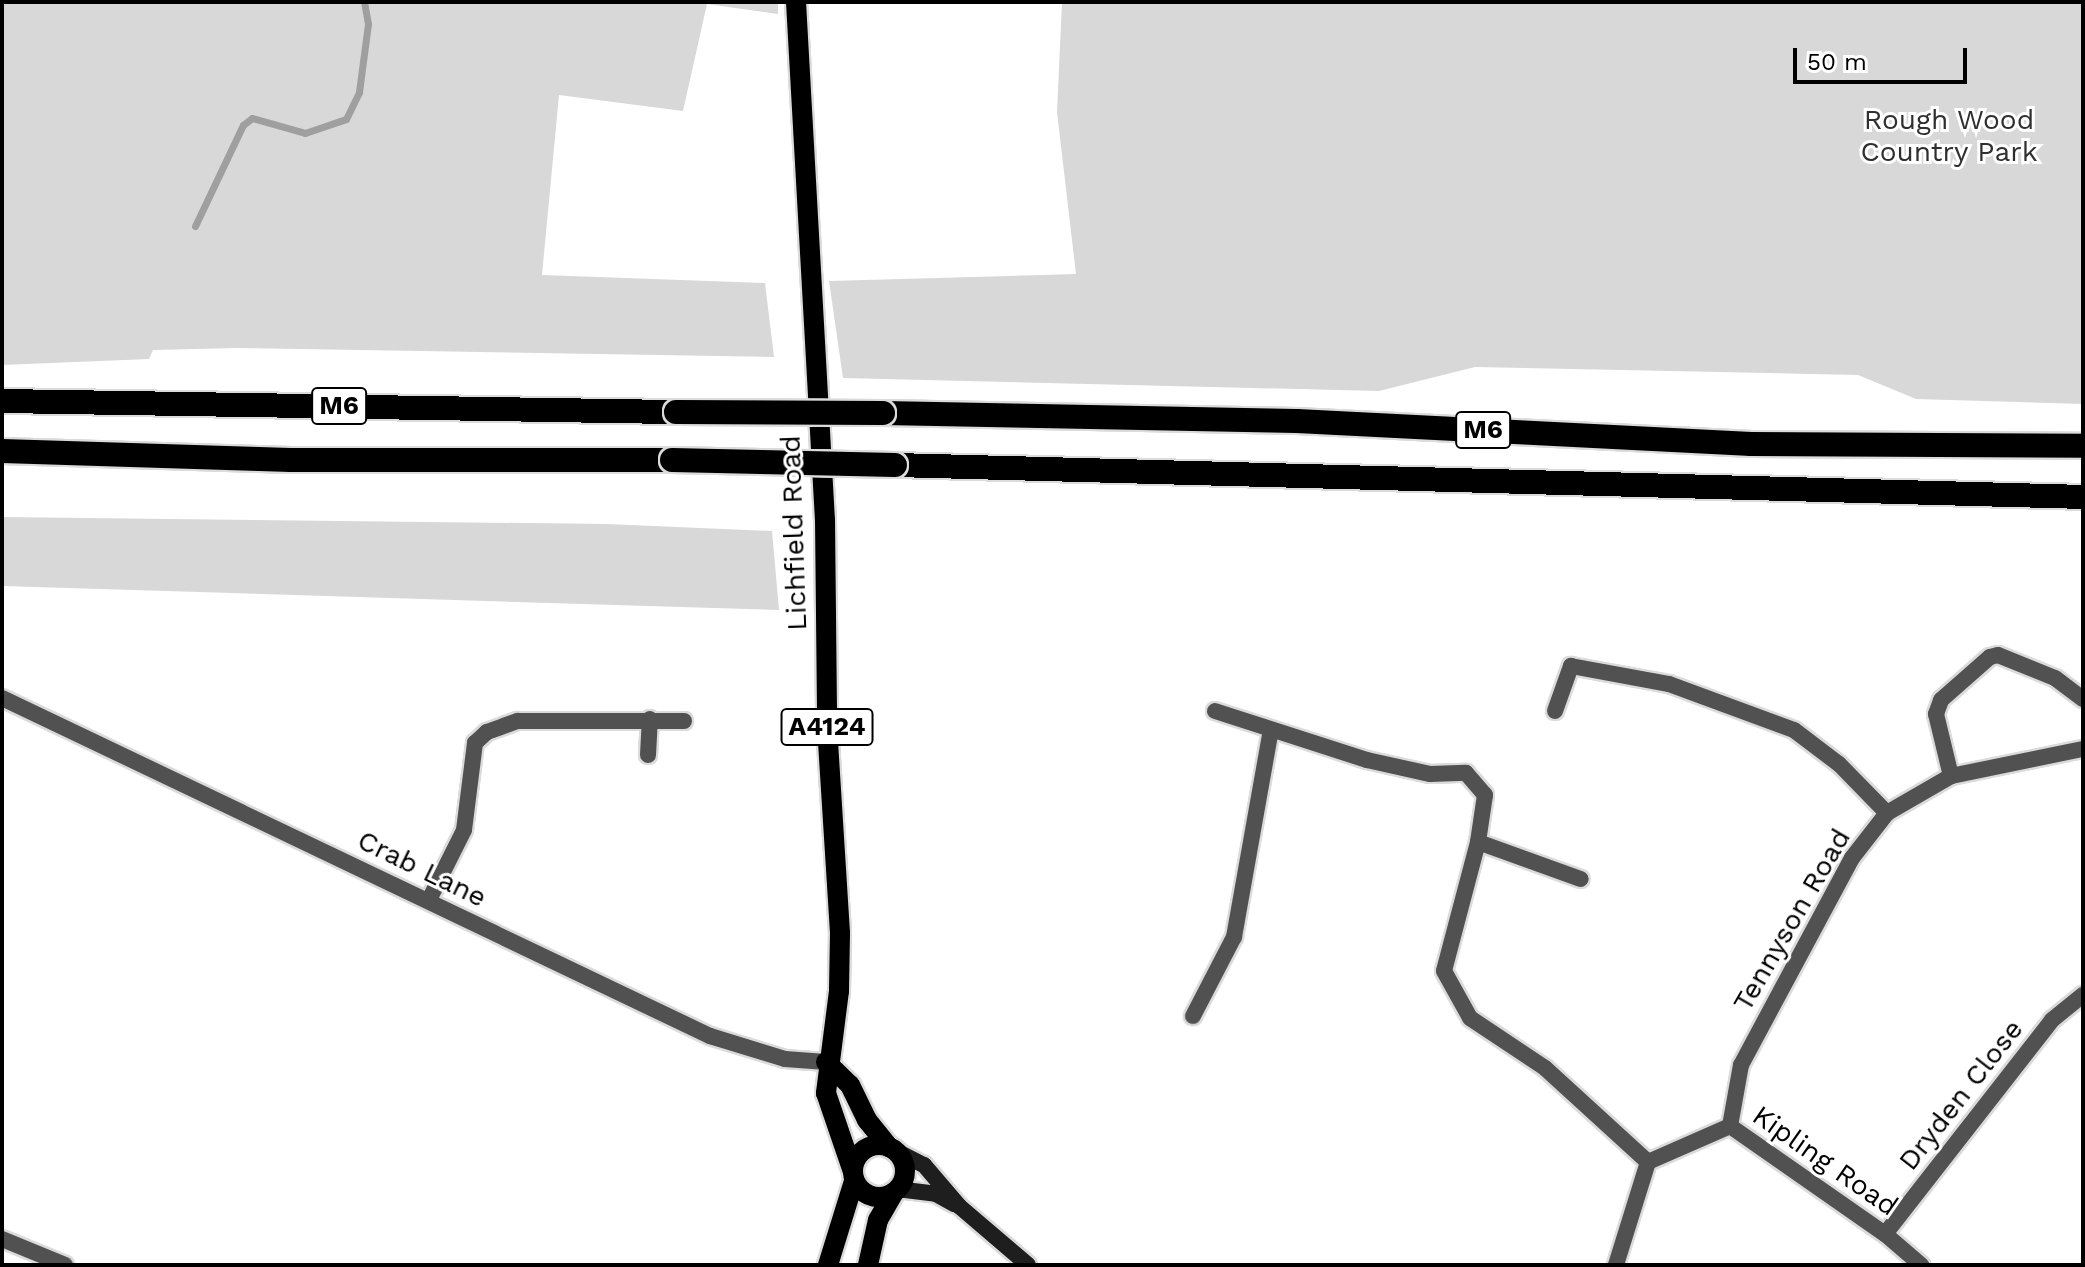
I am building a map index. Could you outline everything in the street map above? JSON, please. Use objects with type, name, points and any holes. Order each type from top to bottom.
[{"type":"highway","name":"M6","points":[[2,401],[1297,421],[1751,444],[2083,446]]},
{"type":"highway","name":"M6","points":[[2,451],[291,460],[672,460],[2083,497]]},
{"type":"main road","name":"Lichfield Road","points":[[796,2],[825,520],[827,726],[840,933],[839,991],[826,1062],[826,1093],[854,1177]]},
{"type":"main road","points":[[826,1062],[850,1085],[867,1120],[904,1168],[896,1190],[878,1220],[868,1265]]},
{"type":"main road","points":[[828,1265],[864,1149],[891,1148]]},
{"type":"main road","points":[[854,1177],[868,1195],[896,1190]]},
{"type":"street","points":[[1951,776],[1936,714],[1941,700],[1990,657],[1998,655],[2055,678],[2083,699]]},
{"type":"street","points":[[1555,711],[1571,666],[1669,684],[1794,730],[1839,764],[1887,813]]},
{"type":"street","name":"Crab Lane","points":[[2,698],[710,1036],[785,1059],[826,1062]]},
{"type":"street","points":[[1215,711],[1367,760],[1430,774],[1466,773],[1485,795],[1478,842],[1445,958],[1453,993],[1470,1018],[1545,1068],[1648,1162],[1616,1265]]},
{"type":"street","points":[[648,755],[650,719]]},
{"type":"street","points":[[429,900],[464,830],[475,743],[487,732],[518,721],[684,721]]},
{"type":"street","points":[[1193,1016],[1234,937],[1271,730]]},
{"type":"street","name":"Tennyson Road","points":[[1730,1126],[1741,1065],[1852,858],[1887,813],[1951,776],[2083,749]]},
{"type":"street","points":[[1478,842],[1581,879]]},
{"type":"street","name":"Dryden Close","points":[[1885,1234],[2052,1020],[2083,995]]},
{"type":"street","name":"Kipling Road","points":[[1648,1162],[1730,1126],[1885,1234],[1921,1265]]},
{"type":"street","points":[[891,1148],[924,1165],[959,1206],[1028,1265]]},
{"type":"street","points":[[896,1190],[936,1194],[959,1206]]},
{"type":"street","points":[[2,1239],[65,1265]]},
{"type":"green space","points":[[2,2],[778,2],[778,14],[707,4],[683,111],[559,95],[542,275],[765,283],[774,357],[236,348],[153,350],[149,359],[2,365]]},
{"type":"green space","name":"Rough Wood Country Park","points":[[1062,2],[2083,2],[2083,404],[1916,399],[1858,375],[1475,367],[1379,391],[843,378],[829,281],[1076,274],[1057,112]]},
{"type":"green space","points":[[2,517],[607,524],[772,531],[779,610],[2,586]]},
{"type":"waterway","points":[[195,226],[243,125],[252,118],[305,133],[346,119],[359,92],[368,24],[364,2]]}]
